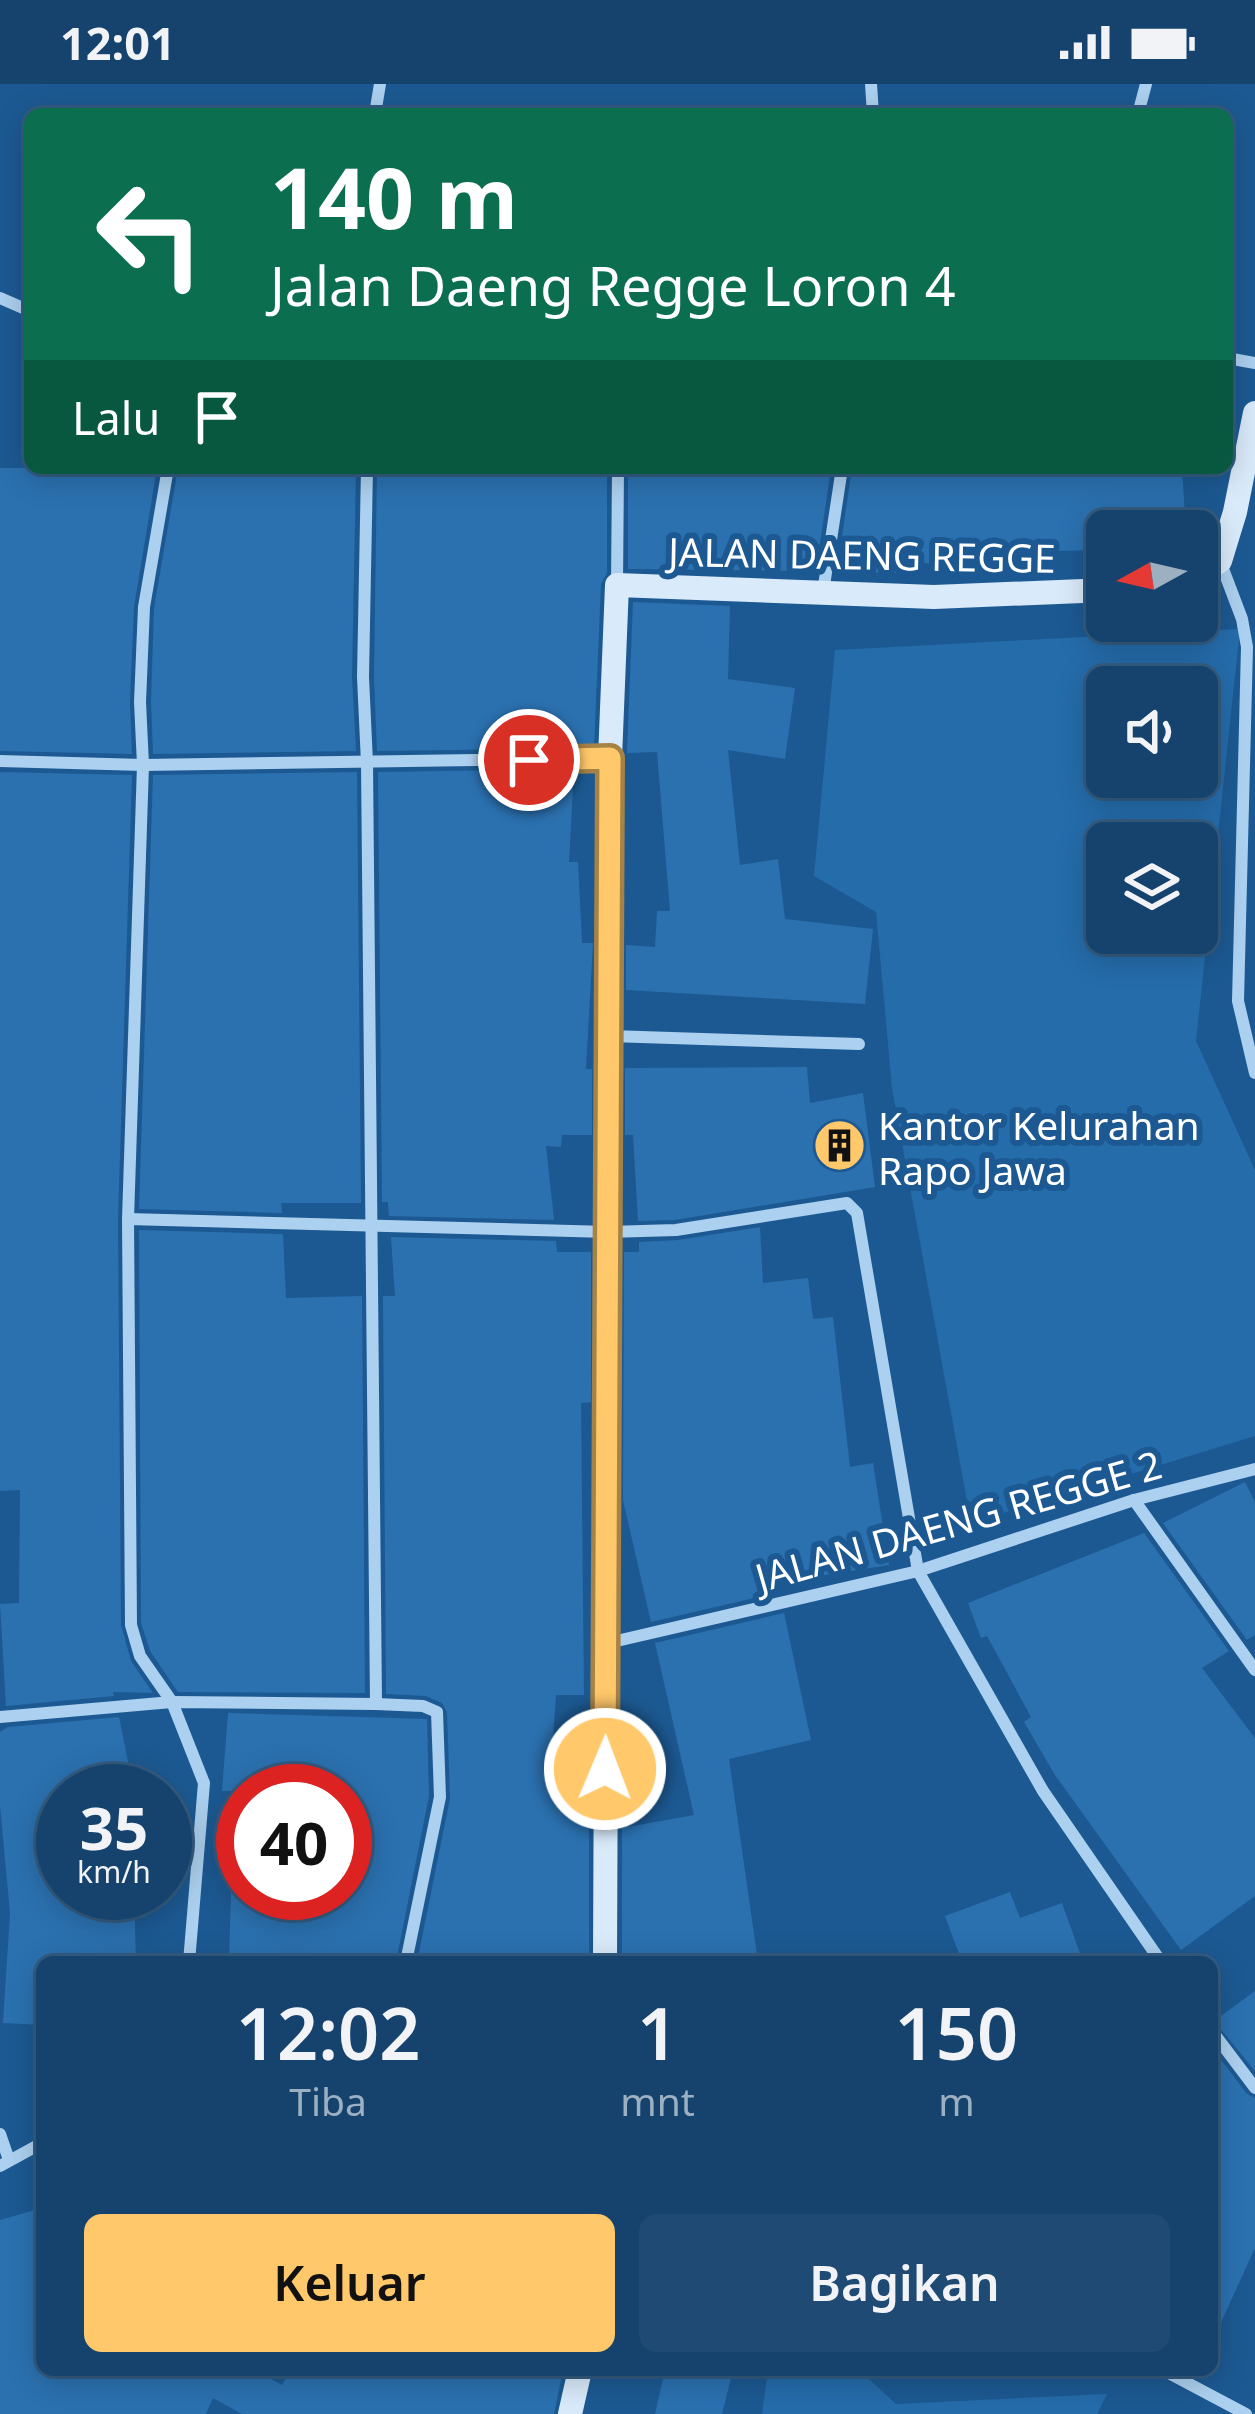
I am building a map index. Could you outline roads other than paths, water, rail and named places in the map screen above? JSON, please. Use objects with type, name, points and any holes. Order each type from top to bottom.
[{"type":"street","points":[[1255,412],[1220,561],[1242,619],[1247,647],[1248,888],[1238,1001],[1255,1072]]},
{"type":"street","points":[[167,474],[145,592],[140,702],[128,1219],[131,1625],[140,1656],[172,1702],[205,1783],[189,1956]]},
{"type":"street","points":[[368,474],[363,677],[376,1703]]},
{"type":"street","name":"JALAN DAENG REGGE","points":[[605,1956],[610,758],[618,474]]},
{"type":"street","points":[[823,592],[841,474]]},
{"type":"street","name":"JALAN DAENG REGGE","points":[[617,585],[934,597],[1086,591]]},
{"type":"street","points":[[0,761],[142,765],[610,758]]},
{"type":"street","points":[[610,1036],[859,1044]]},
{"type":"street","points":[[128,1219],[608,1232],[697,1227],[847,1203],[857,1214],[918,1571],[1043,1791],[1157,1956]]},
{"type":"street","name":"JALAN DAENG REGGE 2","points":[[608,1643],[918,1571],[1134,1500],[1255,1469]]},
{"type":"street","points":[[1134,1500],[1255,1670]]},
{"type":"street","points":[[0,1717],[172,1702],[376,1703],[423,1706],[436,1712],[440,1797],[407,1956]]},
{"type":"street","points":[[1218,2039],[1255,2088]]},
{"type":"street","points":[[0,2134],[4,2163],[36,2146]]},
{"type":"street","points":[[570,2414],[579,2376]]},
{"type":"street","points":[[1174,2376],[1246,2414]]},
{"type":"place","name":"Kantor Kelurahan Rapo Jawa","points":[[839,1146]]}]
